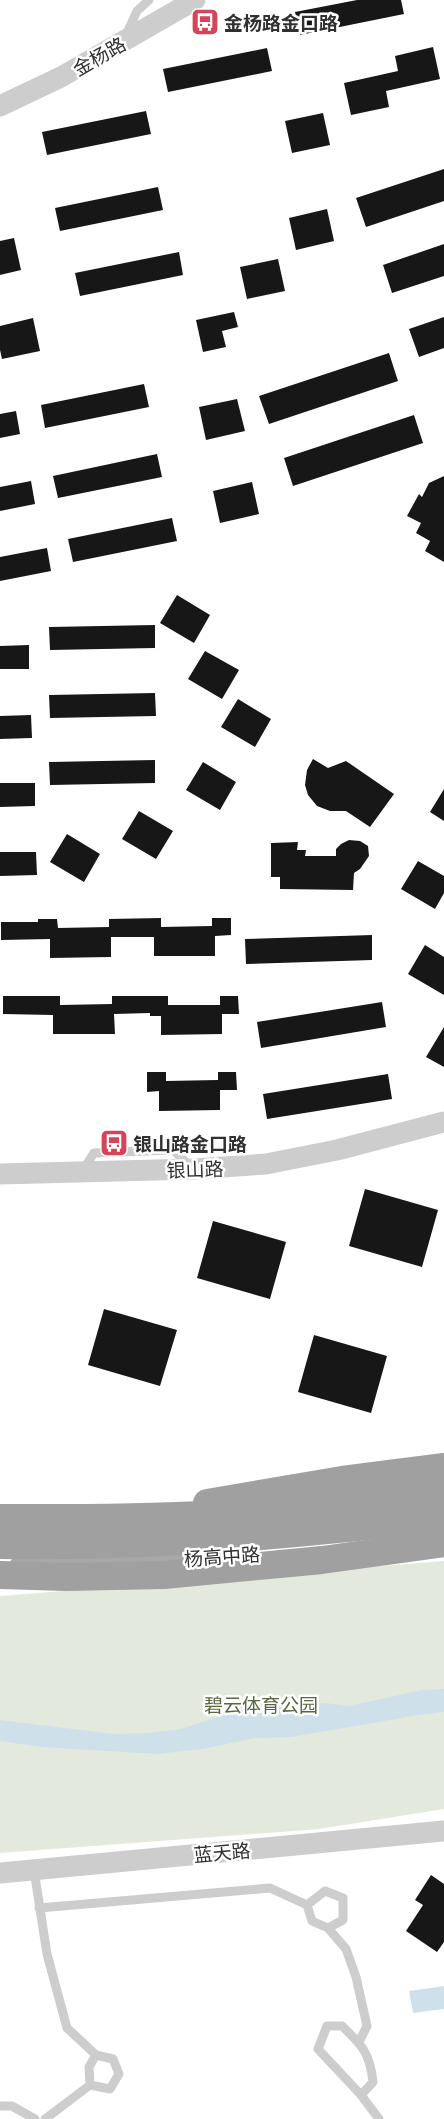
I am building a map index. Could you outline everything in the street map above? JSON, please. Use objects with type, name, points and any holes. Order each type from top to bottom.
[{"type":"highway","points":[[207,1503],[342,1480],[444,1467]]},
{"type":"highway","points":[[0,1518],[178,1516],[241,1513],[334,1505],[444,1492]]},
{"type":"highway","name":"杨高中路","points":[[0,1545],[240,1539],[444,1517]]},
{"type":"highway","points":[[0,1575],[66,1577],[164,1575],[322,1560],[444,1544]]},
{"type":"main road","points":[[0,1506],[150,1507],[285,1501],[444,1480]]},
{"type":"main road","points":[[0,1540],[55,1532],[150,1507]]},
{"type":"main road","name":"杨高中路","points":[[0,1569],[75,1561],[200,1558],[307,1550],[444,1531]]},
{"type":"street","name":"金杨路","points":[[0,106],[61,77],[195,0]]},
{"type":"street","name":"银山路","points":[[0,1174],[194,1169],[266,1164],[444,1122]]},
{"type":"street","name":"蓝天路","points":[[0,1873],[444,1831]]},
{"type":"lane","points":[[122,42],[138,11],[149,0]]},
{"type":"lane","points":[[34,1870],[47,1954],[67,2028],[96,2055],[114,2060],[119,2074],[110,2088],[90,2085],[45,2119]]},
{"type":"lane","points":[[39,1908],[270,1888],[307,1905],[312,1921],[328,1928],[346,1949],[356,1977],[367,2026],[359,2042]]},
{"type":"lane","points":[[307,1905],[325,1891],[343,1898],[344,1920],[328,1928]]},
{"type":"lane","points":[[361,2095],[373,2082],[371,2062],[359,2042],[342,2026],[326,2026],[318,2048],[361,2095],[379,2119]]},
{"type":"lane","points":[[90,2085],[89,2066],[96,2055]]},
{"type":"lane","points":[[0,2106],[12,2106],[35,2119]]},
{"type":"green space","name":"碧云体育公园","points":[[444,1561],[444,1809],[319,1829],[0,1853],[0,1596]]},
{"type":"shaded area","points":[[444,1689],[444,1712],[292,1737],[255,1738],[203,1749],[156,1754],[41,1747],[0,1741],[0,1720],[114,1734],[149,1733],[181,1729],[251,1706],[274,1707],[326,1703],[349,1706],[422,1690]]},
{"type":"shaded area","points":[[444,1986],[444,2009],[413,2013],[409,1991]]},
{"type":"building","points":[[357,0],[401,0],[404,14],[300,35],[295,12]]},
{"type":"building","points":[[433,47],[440,79],[386,91],[389,107],[351,115],[344,83],[398,71],[395,56]]},
{"type":"building","points":[[267,48],[272,71],[168,92],[163,69]]},
{"type":"building","points":[[146,111],[151,134],[47,155],[42,132]]},
{"type":"building","points":[[323,113],[330,145],[292,153],[285,121]]},
{"type":"building","points":[[444,169],[444,201],[366,227],[356,198]]},
{"type":"building","points":[[158,187],[163,210],[60,231],[55,208]]},
{"type":"building","points":[[327,209],[334,241],[296,250],[289,218]]},
{"type":"building","points":[[14,238],[21,270],[0,275],[0,241]]},
{"type":"building","points":[[444,244],[444,276],[392,293],[383,265]]},
{"type":"building","points":[[179,252],[183,275],[80,296],[75,273]]},
{"type":"building","points":[[278,259],[285,291],[247,299],[240,267]]},
{"type":"building","points":[[234,312],[238,327],[222,331],[226,347],[203,352],[196,320]]},
{"type":"building","points":[[444,317],[444,348],[419,357],[409,329]]},
{"type":"building","points":[[33,318],[40,351],[2,359],[0,326]]},
{"type":"building","points":[[389,353],[398,381],[269,424],[259,396]]},
{"type":"building","points":[[144,384],[149,407],[45,428],[41,405]]},
{"type":"building","points":[[237,399],[245,431],[206,440],[199,407]]},
{"type":"building","points":[[16,411],[20,434],[0,438],[0,414]]},
{"type":"building","points":[[414,415],[423,443],[293,486],[284,458]]},
{"type":"building","points":[[157,454],[162,477],[58,498],[53,476]]},
{"type":"building","points":[[444,476],[444,562],[425,551],[430,541],[416,533],[421,523],[407,516],[419,494],[422,497],[429,483]]},
{"type":"building","points":[[31,481],[35,504],[0,511],[0,487]]},
{"type":"building","points":[[252,482],[259,514],[220,523],[213,491]]},
{"type":"building","points":[[172,518],[177,541],[73,562],[68,539]]},
{"type":"building","points":[[47,548],[51,571],[0,581],[0,557]]},
{"type":"building","points":[[177,595],[210,615],[194,643],[160,623]]},
{"type":"building","points":[[155,625],[155,648],[50,650],[49,627]]},
{"type":"building","points":[[29,645],[29,669],[0,669],[0,646]]},
{"type":"building","points":[[205,651],[239,670],[222,699],[188,679]]},
{"type":"building","points":[[155,693],[156,716],[50,718],[49,695]]},
{"type":"building","points":[[238,699],[271,719],[255,747],[221,727]]},
{"type":"building","points":[[31,715],[32,738],[0,739],[0,716]]},
{"type":"building","points":[[313,759],[328,768],[346,761],[394,794],[370,827],[346,811],[330,811],[317,806],[308,795],[305,785],[307,770]]},
{"type":"building","points":[[155,760],[155,783],[50,785],[49,762]]},
{"type":"building","points":[[203,762],[236,782],[220,810],[186,790]]},
{"type":"building","points":[[0,783],[35,783],[35,806],[0,807]]},
{"type":"building","points":[[444,789],[444,821],[430,812]]},
{"type":"building","points":[[139,811],[173,831],[156,859],[122,839]]},
{"type":"building","points":[[67,834],[100,854],[84,882],[50,862]]},
{"type":"building","points":[[349,840],[360,841],[368,846],[369,856],[360,869],[354,873],[353,890],[280,889],[280,877],[271,877],[271,843],[298,842],[297,850],[306,850],[305,856],[336,856],[336,849]]},
{"type":"building","points":[[0,852],[36,852],[37,875],[0,876]]},
{"type":"building","points":[[418,861],[444,876],[444,893],[435,909],[401,889]]},
{"type":"building","points":[[161,918],[161,927],[212,926],[212,918],[231,918],[231,935],[215,936],[215,956],[154,956],[154,937],[111,937],[111,957],[50,958],[50,939],[1,940],[1,922],[38,922],[38,919],[57,919],[58,928],[109,927],[109,919]]},
{"type":"building","points":[[372,935],[372,960],[246,964],[245,939]]},
{"type":"building","points":[[425,945],[444,957],[444,995],[408,974]]},
{"type":"building","points":[[3,996],[60,996],[60,1005],[112,1004],[112,996],[168,996],[168,1005],[220,1005],[220,996],[238,996],[239,1014],[222,1014],[222,1034],[161,1035],[161,1016],[150,1016],[150,1013],[114,1014],[115,1034],[53,1034],[53,1015],[3,1014]]},
{"type":"building","points":[[382,1002],[386,1027],[261,1048],[257,1022]]},
{"type":"building","points":[[444,1027],[444,1067],[426,1057]]},
{"type":"building","points":[[147,1072],[166,1072],[166,1081],[218,1080],[218,1072],[236,1072],[237,1090],[220,1090],[220,1110],[159,1111],[159,1091],[147,1092]]},
{"type":"building","points":[[388,1074],[392,1099],[267,1119],[263,1094]]},
{"type":"building","points":[[365,1189],[438,1210],[422,1267],[349,1246]]},
{"type":"building","points":[[213,1221],[286,1242],[270,1299],[197,1278]]},
{"type":"building","points":[[104,1309],[177,1330],[160,1386],[88,1365]]},
{"type":"building","points":[[314,1335],[387,1356],[371,1413],[298,1392]]},
{"type":"building","points":[[431,1875],[444,1884],[444,1942],[437,1952],[406,1931],[423,1905],[415,1900]]},
{"type":"place","name":"金杨路金口路","points":[[205,22]]},
{"type":"place","name":"银山路金口路","points":[[114,1143]]}]
